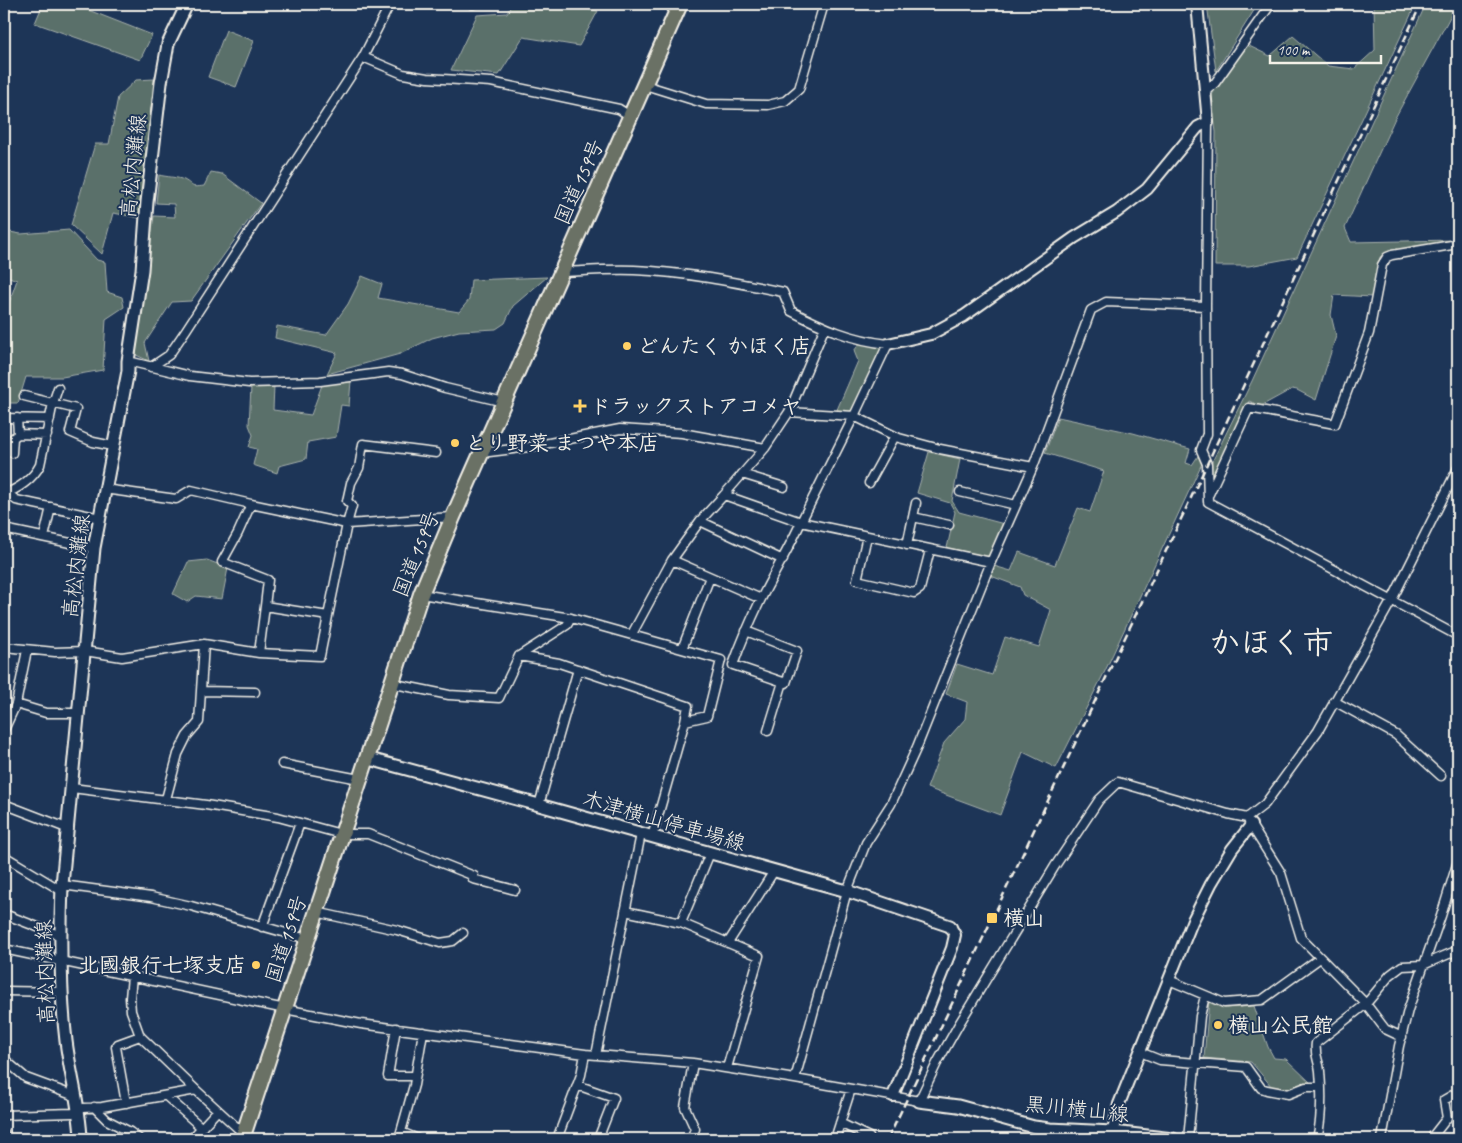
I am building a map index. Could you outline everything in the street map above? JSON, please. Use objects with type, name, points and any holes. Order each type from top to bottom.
[{"type":"highway","name":"国道159号","points":[[246,1137],[307,939],[390,683],[421,594],[481,453],[680,4]]},
{"type":"main road","name":"高松内灘線","points":[[81,1139],[66,1041],[60,936],[62,888],[78,713],[94,548],[128,371],[142,270],[147,202],[164,64],[168,44],[187,4]]},
{"type":"main road","name":"木津横山停車場線","points":[[366,758],[540,804],[646,836],[847,891],[950,926]]},
{"type":"main road","name":"黒川横山線","points":[[919,1101],[958,1106],[1042,1128],[1112,1136],[1173,1139]]},
{"type":"street","points":[[151,367],[168,355],[186,330],[363,58],[390,4]]},
{"type":"street","points":[[645,85],[706,104],[768,105],[785,101],[799,89],[824,4]]},
{"type":"street","points":[[1196,4],[1208,122],[1207,434],[1201,450],[1207,464],[1208,502],[1458,636]]},
{"type":"street","points":[[1206,91],[1215,83],[1270,4]]},
{"type":"street","points":[[363,58],[403,74],[427,78],[491,82],[619,109],[630,116]]},
{"type":"street","points":[[561,272],[632,270],[662,272],[712,277],[783,292],[791,311],[824,328],[867,342],[888,344],[931,334],[964,316],[1074,238],[1117,212],[1147,189],[1198,127],[1208,122]]},
{"type":"street","points":[[1208,495],[1249,408],[1335,424],[1369,333],[1382,265],[1387,257],[1458,244]]},
{"type":"street","points":[[795,1078],[847,891],[866,843],[891,804],[917,747],[991,562],[1033,467],[1091,310],[1106,302],[1206,306]]},
{"type":"street","points":[[632,634],[672,560],[700,521],[765,448],[789,412],[824,328]]},
{"type":"street","points":[[733,665],[761,599],[802,522],[888,344]]},
{"type":"street","points":[[128,361],[190,376],[249,383],[320,382],[388,372],[402,374],[445,388],[504,402]]},
{"type":"street","points":[[5,495],[31,479],[38,470],[58,388]]},
{"type":"street","points":[[24,396],[76,409],[70,432],[93,442],[113,446]]},
{"type":"street","points":[[789,412],[854,416],[895,436],[940,449],[1033,467]]},
{"type":"street","points":[[4,418],[50,419]]},
{"type":"street","points":[[12,452],[14,438],[18,434],[17,418]]},
{"type":"street","points":[[481,453],[529,447],[620,429],[682,433],[765,448]]},
{"type":"street","points":[[18,434],[48,435]]},
{"type":"street","points":[[869,482],[895,436]]},
{"type":"street","points":[[4,647],[55,652],[85,651],[122,656],[204,644],[259,653],[320,656],[352,506],[347,501],[351,483],[359,468],[363,444],[436,453]]},
{"type":"street","points":[[1112,1136],[1119,1104],[1192,922],[1210,884],[1249,821],[1265,804],[1318,731],[1392,600],[1458,468]]},
{"type":"street","points":[[742,474],[784,487]]},
{"type":"street","points":[[104,489],[176,499],[191,490],[347,524],[453,517]]},
{"type":"street","points":[[960,492],[1016,506]]},
{"type":"street","points":[[724,494],[802,522],[991,562]]},
{"type":"street","points":[[5,495],[16,500],[100,518]]},
{"type":"street","points":[[907,545],[916,503]]},
{"type":"street","points":[[251,504],[222,562],[268,580],[259,653]]},
{"type":"street","points":[[44,537],[51,507]]},
{"type":"street","points":[[913,516],[949,525]]},
{"type":"street","points":[[700,521],[783,560]]},
{"type":"street","points":[[4,529],[94,548]]},
{"type":"street","points":[[867,536],[857,580],[905,591],[914,593],[920,589],[930,550]]},
{"type":"street","points":[[672,560],[761,599]]},
{"type":"street","points":[[682,649],[710,577]]},
{"type":"street","points":[[421,594],[571,618],[720,660],[786,683],[797,650],[746,631]]},
{"type":"street","points":[[265,606],[328,616]]},
{"type":"street","points":[[390,683],[449,695],[499,698],[519,656],[567,625],[571,618]]},
{"type":"street","points":[[166,800],[178,754],[187,736],[199,722],[204,644]]},
{"type":"street","points":[[4,730],[16,704],[27,650]]},
{"type":"street","points":[[519,656],[559,663],[688,706],[685,721],[646,836],[625,911],[596,1055]]},
{"type":"street","points":[[685,721],[707,716],[720,660]]},
{"type":"street","points":[[540,804],[578,669]]},
{"type":"street","points":[[768,731],[783,682]]},
{"type":"street","points":[[201,691],[255,692]]},
{"type":"street","points":[[1334,701],[1396,735],[1441,776]]},
{"type":"street","points":[[16,704],[46,712],[78,713]]},
{"type":"street","points":[[282,764],[359,779]]},
{"type":"street","points":[[4,949],[285,1009],[396,1028],[585,1054],[693,1063],[795,1078],[919,1101],[937,1062],[1055,866],[1099,800],[1118,782],[1249,821],[1281,873],[1301,938],[1366,1004],[1385,1029],[1402,1037]]},
{"type":"street","points":[[72,788],[278,817],[341,834],[368,834],[474,876],[474,879],[515,890]]},
{"type":"street","points":[[4,804],[68,829]]},
{"type":"street","points":[[262,927],[300,823]]},
{"type":"street","points":[[681,923],[710,853]]},
{"type":"street","points":[[4,856],[62,888],[151,897],[191,906],[307,939]]},
{"type":"street","points":[[1382,1139],[1408,1010],[1458,861]]},
{"type":"street","points":[[728,943],[774,871]]},
{"type":"street","points":[[625,911],[681,923],[759,956],[727,1068]]},
{"type":"street","points":[[316,912],[397,930],[440,943],[453,941],[463,933]]},
{"type":"street","points":[[4,914],[60,936]]},
{"type":"street","points":[[894,1096],[952,948],[955,935],[950,926]]},
{"type":"street","points":[[1317,1139],[1321,1124],[1321,1087],[1320,1068],[1315,1053],[1316,1043],[1366,1004],[1390,975],[1402,966],[1424,964],[1458,950]]},
{"type":"street","points":[[1170,980],[1224,1003],[1262,1000],[1320,958]]},
{"type":"street","points":[[132,976],[130,998],[140,1036],[246,1137]]},
{"type":"street","points":[[4,991],[63,992]]},
{"type":"street","points":[[1188,1139],[1200,1016],[1205,996]]},
{"type":"street","points":[[396,1028],[388,1076],[415,1076]]},
{"type":"street","points":[[418,1139],[400,1136],[415,1076],[422,1032]]},
{"type":"street","points":[[126,1103],[116,1047],[118,1044],[140,1036]]},
{"type":"street","points":[[1140,1052],[1160,1060],[1246,1067],[1261,1088],[1267,1090],[1288,1094],[1306,1087],[1321,1087]]},
{"type":"street","points":[[557,1139],[581,1075],[585,1054]]},
{"type":"street","points":[[4,1059],[26,1078],[75,1096]]},
{"type":"street","points":[[691,1139],[695,1129],[684,1107],[693,1063]]},
{"type":"street","points":[[577,1085],[614,1098],[598,1139]]},
{"type":"street","points":[[835,1139],[851,1089]]},
{"type":"street","points":[[4,1115],[73,1112],[196,1090]]},
{"type":"street","points":[[1432,1139],[1447,1118],[1444,1100],[1458,1092]]},
{"type":"street","points":[[166,1096],[202,1128]]},
{"type":"street","points":[[98,1107],[107,1120],[139,1139]]},
{"type":"street","points":[[194,1136],[218,1110]]},
{"type":"street","points":[[840,1124],[868,1137],[868,1139]]},
{"type":"street","points":[[4,1133],[6,1139]]},
{"type":"green space","points":[[43,4],[73,4],[152,35],[140,60],[35,23]]},
{"type":"green space","points":[[512,4],[551,4],[598,11],[579,46],[523,37],[499,75],[451,70],[477,15],[507,13]]},
{"type":"green space","points":[[1207,4],[1258,4],[1216,71]]},
{"type":"green space","points":[[1370,4],[1416,4],[1297,257],[1249,266],[1215,266],[1216,132],[1211,96],[1247,45],[1270,56],[1293,36],[1328,66],[1354,69],[1375,50],[1374,5]]},
{"type":"green space","points":[[1426,4],[1457,4],[1395,118],[1345,228],[1351,242],[1456,240],[1453,243],[1387,253],[1380,257],[1373,297],[1334,295],[1331,315],[1336,336],[1316,400],[1292,389],[1261,406],[1249,401],[1210,485],[1210,466],[1252,381]]},
{"type":"green space","points":[[226,30],[254,41],[236,87],[208,77]]},
{"type":"green space","points":[[154,79],[140,218],[113,213],[102,254],[71,225],[95,144],[109,144],[118,97],[136,80]]},
{"type":"green space","points":[[211,172],[222,174],[261,203],[191,301],[172,302],[145,343],[149,361],[134,354],[154,216],[175,217],[174,204],[156,203],[159,175],[181,179],[196,187],[204,186]]},
{"type":"green space","points":[[69,230],[97,260],[105,262],[107,292],[122,297],[124,307],[106,319],[103,370],[62,377],[26,377],[18,403],[4,403],[4,312],[17,280],[4,275],[4,231],[21,234]]},
{"type":"green space","points":[[362,276],[382,284],[378,298],[459,312],[469,300],[471,280],[547,277],[513,306],[505,323],[496,329],[459,331],[432,338],[400,354],[327,374],[337,353],[275,338],[277,326],[326,335],[348,304]]},
{"type":"green space","points":[[860,343],[884,346],[854,413],[836,412],[858,361],[854,351]]},
{"type":"green space","points":[[351,381],[349,406],[341,405],[336,437],[308,442],[306,459],[279,466],[277,473],[253,465],[257,449],[249,447],[253,435],[249,425],[251,387],[274,386],[273,410],[311,415],[322,385]]},
{"type":"green space","points":[[1058,417],[1133,433],[1190,449],[1186,463],[1192,465],[1198,456],[1203,461],[1105,671],[1056,768],[1023,752],[1000,815],[927,788],[944,743],[965,719],[967,702],[946,694],[957,664],[992,675],[1005,637],[1039,647],[1051,610],[1023,595],[1020,587],[991,576],[994,566],[1011,571],[1019,552],[1055,565],[1078,508],[1090,512],[1104,471],[1045,453]]},
{"type":"green space","points":[[929,452],[960,459],[952,501],[959,512],[1004,524],[990,557],[947,548],[955,512],[950,503],[917,493]]},
{"type":"green space","points":[[207,560],[228,568],[222,599],[196,596],[187,602],[173,594],[188,562]]},
{"type":"green space","points":[[1209,1001],[1225,1008],[1254,1006],[1268,1047],[1274,1058],[1286,1059],[1311,1083],[1291,1089],[1272,1087],[1251,1062],[1204,1058]]},
{"type":"railway","points":[[888,1139],[1207,464],[1421,4]]},
{"type":"place","name":"どんたく かほく店","points":[[627,346]]},
{"type":"place","name":"ドラックストアコメヤ","points":[[580,406]]},
{"type":"place","name":"とり野菜 まつや本店","points":[[455,443]]},
{"type":"place","name":"横山","points":[[992,918]]},
{"type":"place","name":"北國銀行七塚支店","points":[[256,965]]},
{"type":"place","name":"横山公民館","points":[[1218,1025]]},
{"type":"district","name":"かほく市","points":[[1271,642]]}]
